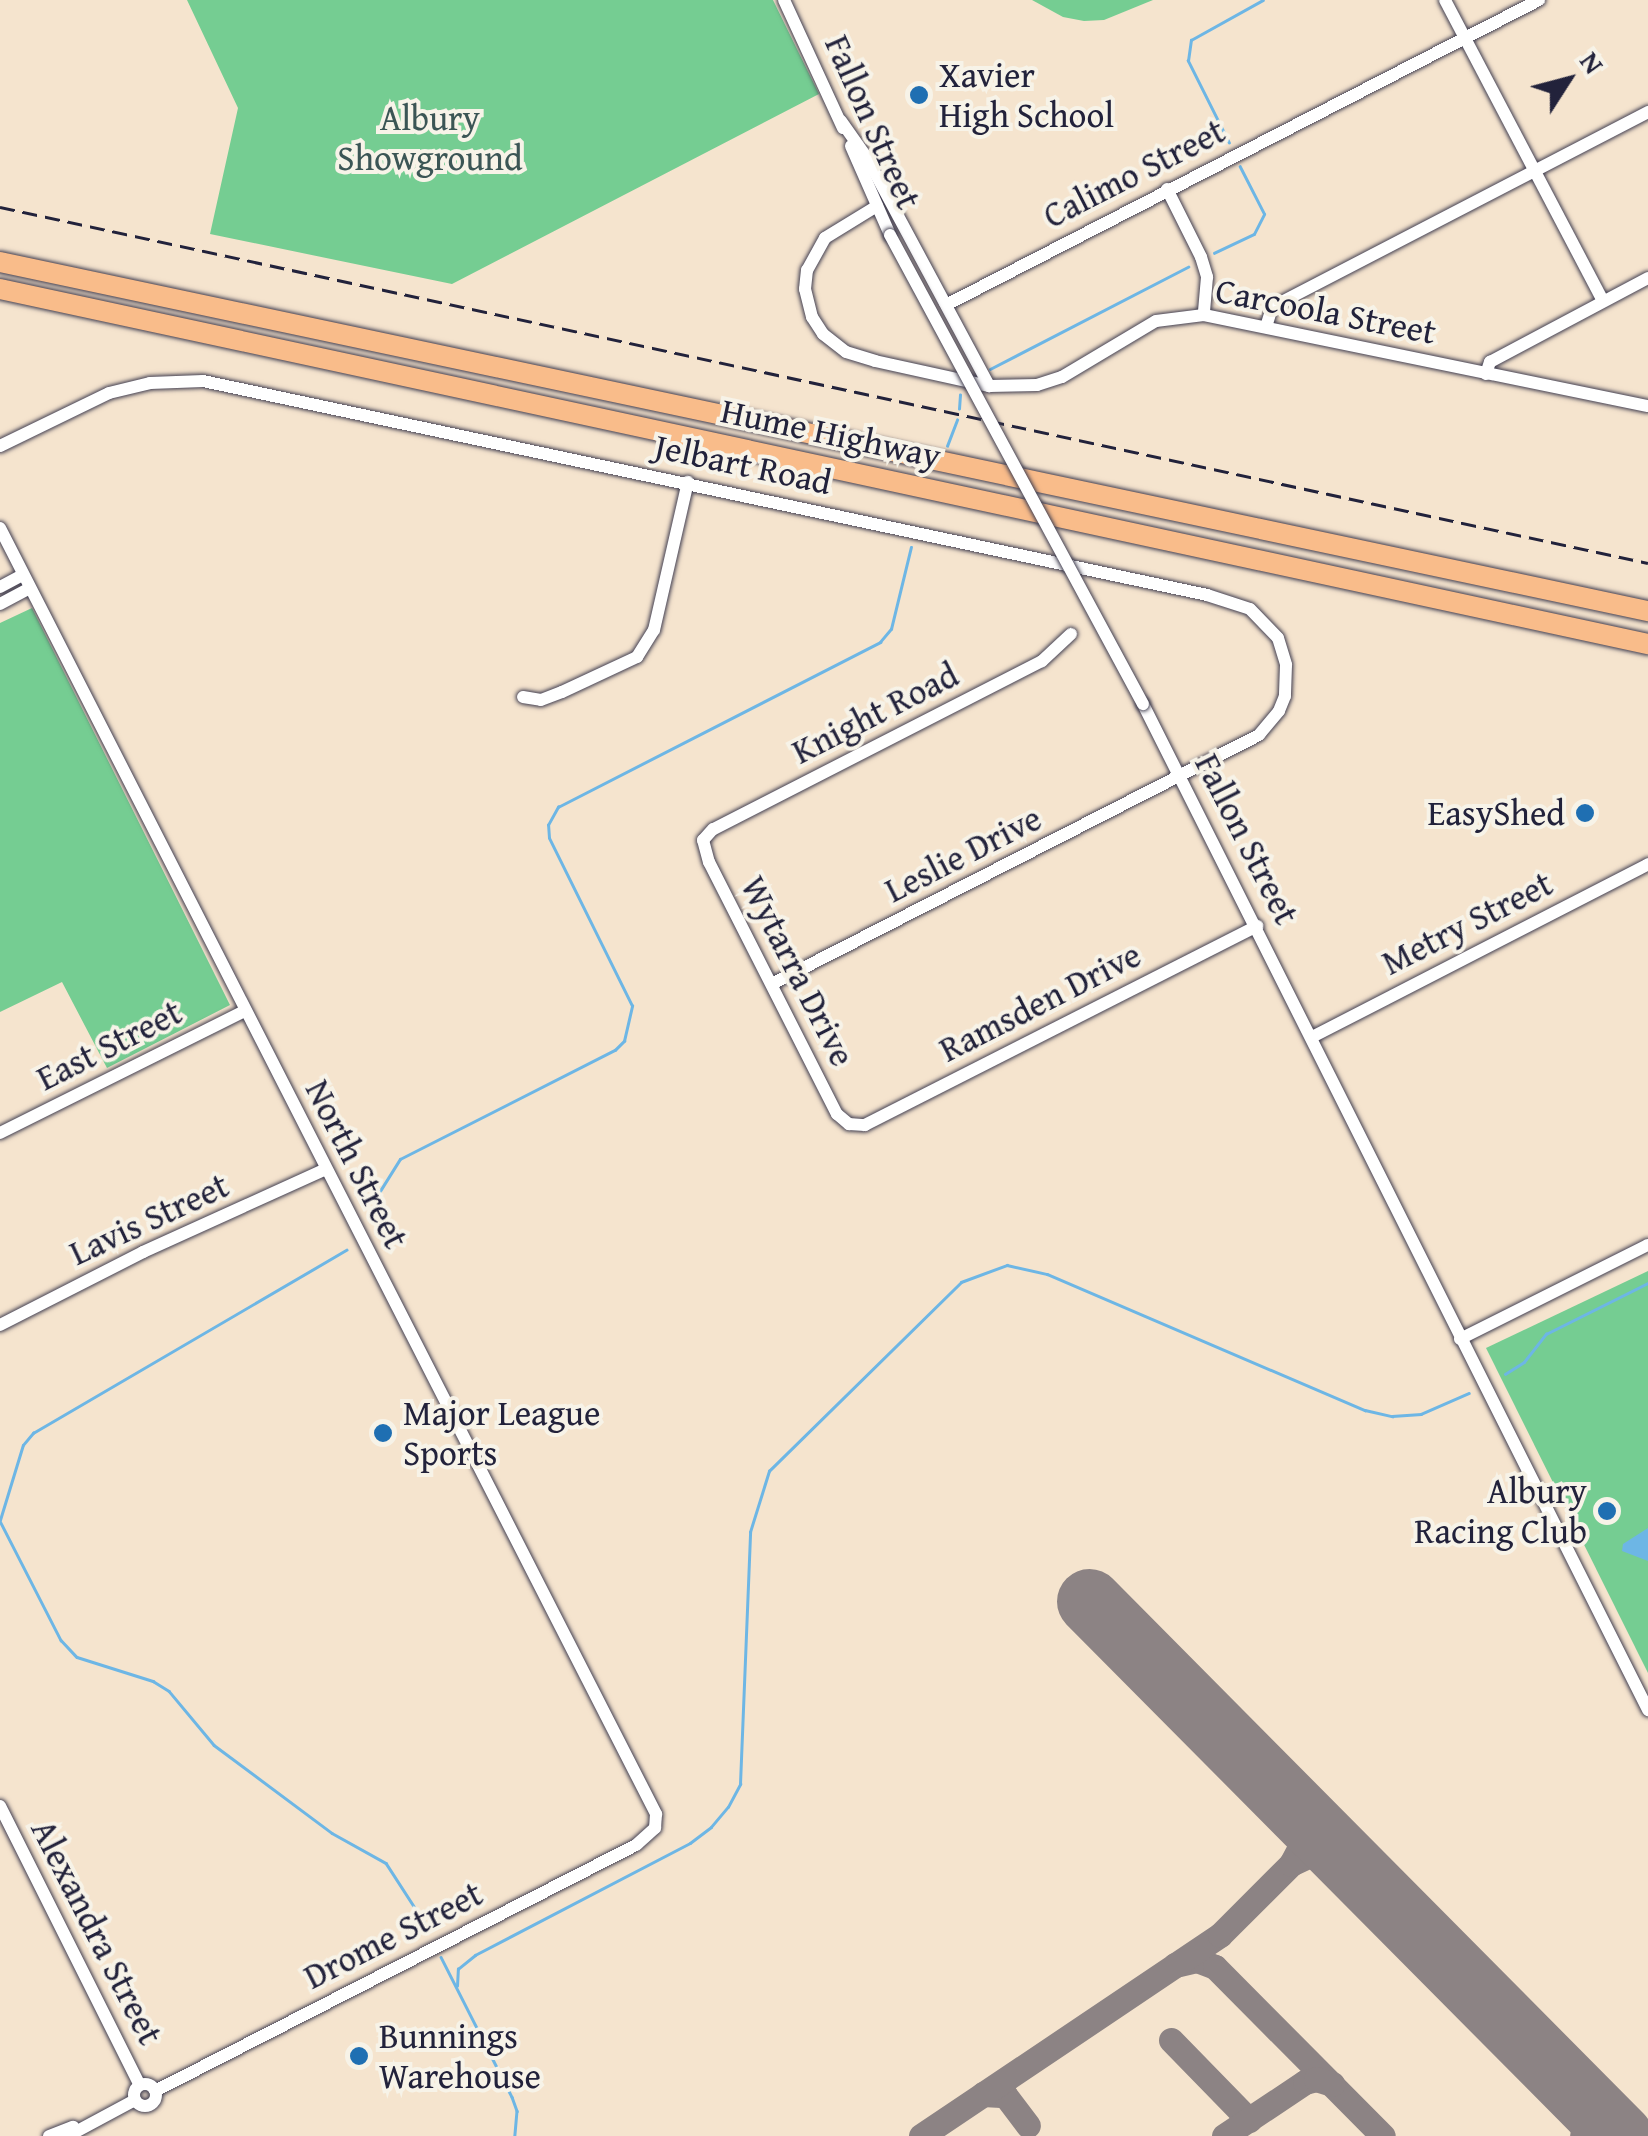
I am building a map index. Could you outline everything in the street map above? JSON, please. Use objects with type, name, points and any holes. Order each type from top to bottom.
[{"type":"highway","name":"Hume Highway","points":[[0,262],[1648,611]]},
{"type":"highway","name":"Hume Highway","points":[[0,290],[1648,644]]},
{"type":"street","name":"Fallon Street","points":[[784,0],[890,235],[1182,777],[1648,1710]]},
{"type":"street","points":[[1445,0],[1603,301]]},
{"type":"street","name":"Calimo Street","points":[[946,304],[1539,0]]},
{"type":"street","points":[[1266,327],[1272,306],[1648,112]]},
{"type":"street","points":[[840,122],[867,158],[990,386]]},
{"type":"street","points":[[1167,190],[1207,277],[1204,315]]},
{"type":"street","name":"Carcoola Street","points":[[877,206],[840,225],[814,254],[805,289],[818,326],[836,346],[855,355],[990,386],[1037,384],[1062,376],[1156,321],[1204,315],[1648,406]]},
{"type":"street","points":[[1486,374],[1490,362],[1648,278]]},
{"type":"street","points":[[218,335],[221,309]]},
{"type":"street","name":"Jelbart Road","points":[[0,446],[109,393],[184,380],[688,482],[1207,595],[1250,609],[1268,624],[1283,652],[1288,678],[1280,710],[1260,735],[1182,777]]},
{"type":"street","points":[[523,697],[541,700],[637,657],[654,630],[688,482]]},
{"type":"street","name":"North Street","points":[[0,528],[653,1802],[655,1828]]},
{"type":"street","points":[[0,586],[27,581]]},
{"type":"street","points":[[0,604],[27,581]]},
{"type":"street","name":"Knight Road","points":[[704,840],[713,829],[1042,661],[1071,634]]},
{"type":"street","name":"Leslie Drive","points":[[772,984],[1182,777]]},
{"type":"street","name":"Wytarra Drive","points":[[704,840],[708,862],[837,1114],[849,1124]]},
{"type":"street","name":"Metry Street","points":[[1314,1036],[1648,864]]},
{"type":"street","name":"Ramsden Drive","points":[[849,1124],[865,1125],[1257,926]]},
{"type":"street","name":"East Street","points":[[0,1133],[245,1010]]},
{"type":"street","name":"Lavis Street","points":[[0,1325],[143,1252],[326,1169]]},
{"type":"street","points":[[1460,1338],[1648,1245]]},
{"type":"street","name":"Alexandra Street","points":[[0,1806],[140,2085]]},
{"type":"street","name":"Drome Street","points":[[135,2100],[140,2105],[151,2104],[155,2091],[636,1844],[655,1828]]},
{"type":"street","points":[[49,2136],[81,2126],[135,2100],[140,2085],[155,2091]]},
{"type":"street","points":[[68,2136],[81,2126]]},
{"type":"green space","name":"Albury Showground","points":[[187,0],[773,0],[819,94],[452,284],[210,234],[238,108]]},
{"type":"green space","points":[[1032,0],[1153,0],[1104,20],[1084,21],[1063,17]]},
{"type":"green space","points":[[32,608],[230,1005],[107,1068],[62,982],[0,1012],[0,623]]},
{"type":"green space","name":"Albury Racing Club","points":[[1648,1271],[1648,1673],[1486,1348]]},
{"type":"water","points":[[1648,1528],[1648,1561],[1622,1551],[1623,1544]]},
{"type":"waterway","points":[[1229,143],[1188,61],[1191,40],[1263,0]]},
{"type":"waterway","points":[[1214,253],[1254,234],[1264,214],[1240,167]]},
{"type":"waterway","points":[[990,369],[1188,267]]},
{"type":"waterway","points":[[959,409],[960,395]]},
{"type":"waterway","points":[[947,446],[957,420]]},
{"type":"waterway","points":[[375,1199],[400,1159],[615,1050],[624,1041],[632,1006],[549,838],[548,825],[558,807],[880,642],[891,629],[911,547]]},
{"type":"waterway","points":[[0,1520],[23,1445],[33,1433],[346,1250]]},
{"type":"waterway","points":[[457,1986],[458,1969],[475,1955],[690,1843],[728,1807],[740,1784],[750,1532],[769,1471],[961,1282],[1007,1265],[1047,1274],[1365,1410],[1392,1416],[1421,1414],[1469,1393]]},
{"type":"waterway","points":[[1505,1374],[1524,1362],[1546,1334],[1648,1283]]},
{"type":"waterway","points":[[0,1521],[61,1640],[77,1657],[153,1681],[169,1691],[214,1745],[332,1833],[386,1863],[428,1928]]},
{"type":"waterway","points":[[441,1957],[512,2097],[517,2111],[515,2136]]},
{"type":"taxiway","points":[[921,2136],[1220,1935],[1291,1864],[1302,1843],[1299,1819],[1238,1751]]},
{"type":"taxiway","points":[[1291,1864],[1312,1854],[1339,1858],[1404,1918]]},
{"type":"taxiway","points":[[1175,1965],[1197,1960],[1215,1967],[1383,2136]]},
{"type":"taxiway","points":[[1521,2036],[1580,2099],[1585,2118],[1582,2136]]},
{"type":"taxiway","points":[[1171,2040],[1249,2120]]},
{"type":"taxiway","points":[[1224,2136],[1305,2082],[1316,2079],[1332,2084]]},
{"type":"taxiway","points":[[983,2094],[1005,2095],[1028,2125]]},
{"type":"runway","points":[[1089,1601],[1620,2136]]},
{"type":"railway","points":[[0,207],[1648,563]]},
{"type":"place","name":"Xavier High School","points":[[919,95]]},
{"type":"place","name":"EasyShed","points":[[1585,813]]},
{"type":"place","name":"Major League Sports","points":[[383,1433]]},
{"type":"place","name":"Albury Racing Club","points":[[1607,1511]]},
{"type":"place","name":"Bunnings Warehouse","points":[[359,2056]]}]
